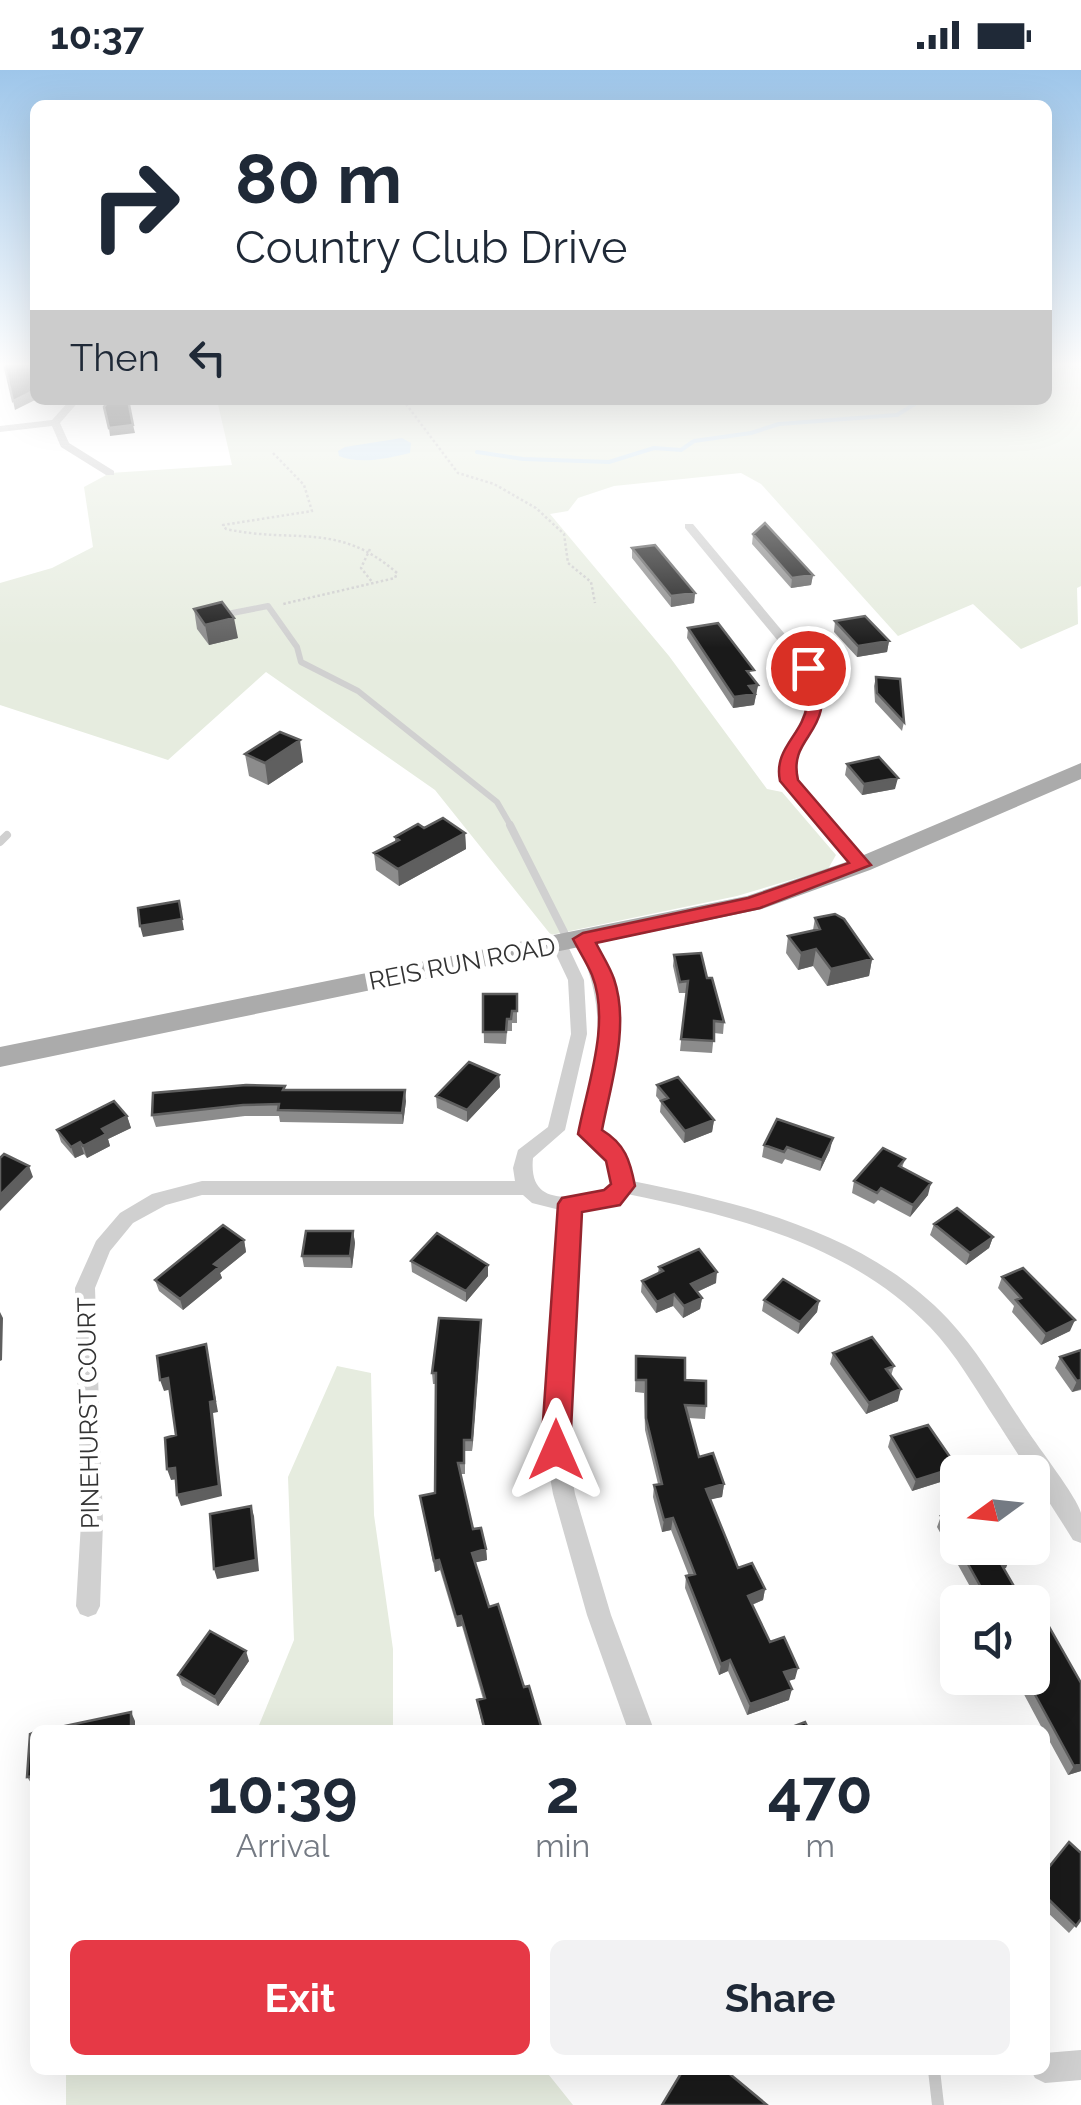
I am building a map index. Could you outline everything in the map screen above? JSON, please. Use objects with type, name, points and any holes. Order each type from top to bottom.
[{"type":"main road","name":"REIS RUN ROAD","points":[[0,1057],[753,904],[861,865],[1081,770]]},
{"type":"street","points":[[87,458],[110,472]]},
{"type":"street","points":[[689,526],[808,668],[816,706],[812,720],[791,750],[786,766],[789,781],[861,865]]},
{"type":"street","points":[[570,942],[579,1034],[556,1130],[524,1155],[521,1173],[525,1188],[552,1203],[612,1199],[623,1186]]},
{"type":"street","points":[[570,942],[603,977],[608,998],[608,1038],[590,1134]]},
{"type":"street","points":[[556,1130],[590,1134],[607,1144],[618,1159],[623,1186]]},
{"type":"street","points":[[623,1186],[708,1203],[780,1224],[828,1244],[894,1284],[932,1316],[964,1352],[1081,1533]]},
{"type":"street","name":"PINEHURST COURT","points":[[88,1606],[92,1523],[85,1288],[94,1256],[111,1231],[157,1198],[202,1188],[525,1188]]},
{"type":"street","points":[[570,1204],[556,1450],[564,1494],[599,1615],[639,1725]]},
{"type":"street","points":[[1050,2068],[1081,2065]]},
{"type":"lane","points":[[218,616],[269,608],[298,647],[300,662],[358,692],[496,802],[528,856],[570,942]]},
{"type":"lane","points":[[935,2075],[938,2105]]},
{"type":"path","points":[[269,608],[394,578],[398,573],[371,548],[302,533],[254,535],[226,528],[224,525],[237,520],[312,511],[313,499],[305,484],[275,458]]},
{"type":"path","points":[[447,458],[458,472],[494,484],[546,514],[564,534],[564,558],[570,568],[591,582],[595,603]]},
{"type":"path","points":[[371,548],[361,568],[373,583]]},
{"type":"shaded area","points":[[230,458],[1081,458],[1078,624],[1021,649],[973,604],[898,636],[761,484],[741,473],[614,486],[578,498],[568,511],[550,514],[669,656],[767,789],[782,792],[836,855],[828,869],[737,896],[551,935],[435,790],[266,672],[168,760],[0,705],[0,583],[52,568],[93,547],[84,487],[110,473],[232,465]]},
{"type":"shaded area","points":[[337,1366],[371,1373],[374,1515],[393,1649],[393,1725],[259,1725],[294,1640],[288,1477]]},
{"type":"shaded area","points":[[66,2075],[549,2075],[573,2105],[66,2105]]},
{"type":"building","points":[[765,523],[813,575],[792,578],[753,534]]},
{"type":"building","points":[[655,545],[695,593],[671,596],[632,548]]},
{"type":"building","points":[[222,602],[234,618],[205,625],[194,609]]},
{"type":"building","points":[[865,616],[889,641],[858,646],[835,621]]},
{"type":"building","points":[[718,623],[754,670],[747,671],[758,685],[749,686],[755,694],[734,697],[688,628]]},
{"type":"building","points":[[876,677],[900,679],[904,722],[877,693]]},
{"type":"building","points":[[280,732],[300,740],[265,763],[245,754]]},
{"type":"building","points":[[879,757],[898,778],[864,784],[847,764]]},
{"type":"building","points":[[443,818],[465,833],[398,869],[374,853],[418,824],[424,828]]},
{"type":"building","points":[[179,901],[182,919],[140,926],[138,908]]},
{"type":"building","points":[[835,914],[844,919],[872,959],[831,969],[816,949],[801,953],[788,936],[820,929],[815,918]]},
{"type":"building","points":[[701,953],[724,1022],[714,1021],[714,1041],[681,1039],[688,981],[680,982],[674,955]]},
{"type":"building","points":[[483,994],[517,994],[517,1011],[512,1011],[511,1019],[507,1019],[506,1032],[483,1032]]},
{"type":"building","points":[[469,1062],[499,1075],[467,1110],[436,1096]]},
{"type":"building","points":[[678,1077],[714,1120],[685,1131],[661,1101],[668,1098],[657,1085]]},
{"type":"building","points":[[246,1085],[285,1086],[283,1090],[405,1090],[402,1113],[278,1110],[279,1104],[152,1115],[153,1093]]},
{"type":"building","points":[[114,1101],[127,1116],[102,1129],[106,1134],[83,1146],[80,1142],[71,1147],[57,1130]]},
{"type":"building","points":[[777,1119],[833,1138],[822,1160],[787,1147],[784,1152],[764,1145]]},
{"type":"building","points":[[883,1148],[905,1159],[899,1166],[931,1183],[913,1205],[881,1188],[877,1193],[854,1181]]},
{"type":"building","points":[[4,1154],[29,1166],[0,1195],[0,1158]]},
{"type":"building","points":[[957,1208],[993,1237],[970,1253],[934,1224]]},
{"type":"building","points":[[223,1225],[244,1240],[180,1299],[155,1280]]},
{"type":"building","points":[[306,1231],[353,1231],[350,1256],[302,1256]]},
{"type":"building","points":[[437,1233],[488,1265],[466,1291],[411,1261]]},
{"type":"building","points":[[699,1249],[717,1272],[691,1284],[702,1298],[684,1306],[674,1294],[657,1302],[642,1281],[663,1271],[659,1267]]},
{"type":"building","points":[[1023,1268],[1075,1320],[1046,1334],[1002,1277]]},
{"type":"building","points":[[783,1279],[819,1301],[800,1322],[764,1300]]},
{"type":"building","points":[[439,1318],[481,1320],[472,1440],[464,1440],[464,1463],[458,1463],[473,1529],[481,1528],[486,1549],[472,1553],[489,1607],[498,1604],[541,1725],[484,1725],[477,1700],[485,1698],[461,1616],[456,1617],[439,1560],[434,1561],[420,1496],[435,1493],[436,1373],[432,1373]]},
{"type":"building","points":[[872,1337],[894,1366],[886,1369],[901,1389],[869,1403],[833,1353]]},
{"type":"building","points":[[206,1344],[215,1401],[210,1402],[219,1486],[177,1495],[175,1468],[167,1469],[165,1438],[176,1435],[168,1378],[160,1380],[157,1356]]},
{"type":"building","points":[[1081,1350],[1081,1380],[1077,1381],[1060,1357]]},
{"type":"building","points":[[636,1356],[685,1358],[685,1380],[706,1381],[706,1406],[685,1405],[699,1457],[713,1453],[724,1484],[706,1489],[738,1568],[752,1563],[765,1589],[748,1596],[770,1642],[784,1637],[798,1668],[784,1672],[792,1689],[750,1704],[730,1660],[721,1664],[686,1576],[695,1574],[673,1518],[664,1520],[654,1485],[662,1484],[646,1418],[646,1380],[636,1380]]},
{"type":"building","points":[[928,1425],[949,1455],[940,1455],[940,1472],[916,1480],[891,1436]]},
{"type":"building","points":[[251,1506],[256,1560],[214,1569],[210,1514]]},
{"type":"building","points":[[969,1565],[1002,1565],[1013,1585],[980,1585]]},
{"type":"building","points":[[1050,1628],[1081,1683],[1081,1764],[1074,1766],[1035,1695],[1050,1695]]},
{"type":"building","points":[[210,1631],[246,1651],[215,1697],[178,1675]]},
{"type":"building","points":[[131,1712],[131,1725],[70,1725]]},
{"type":"building","points":[[30,1734],[30,1777],[27,1777]]},
{"type":"building","points":[[1069,1842],[1081,1853],[1081,1919],[1076,1926],[1050,1901],[1050,1866]]},
{"type":"building","points":[[680,2075],[731,2075],[767,2105],[662,2105]]},
{"type":"waterway","points":[[516,458],[609,462],[622,458]]},
{"type":"route","points":[[556,1450],[555,1406],[570,1204],[612,1199],[623,1186],[618,1159],[607,1144],[590,1134],[608,1038],[608,998],[603,977],[583,939],[753,904],[861,865],[789,781],[786,766],[791,750],[812,720],[816,706],[808,668]]}]
